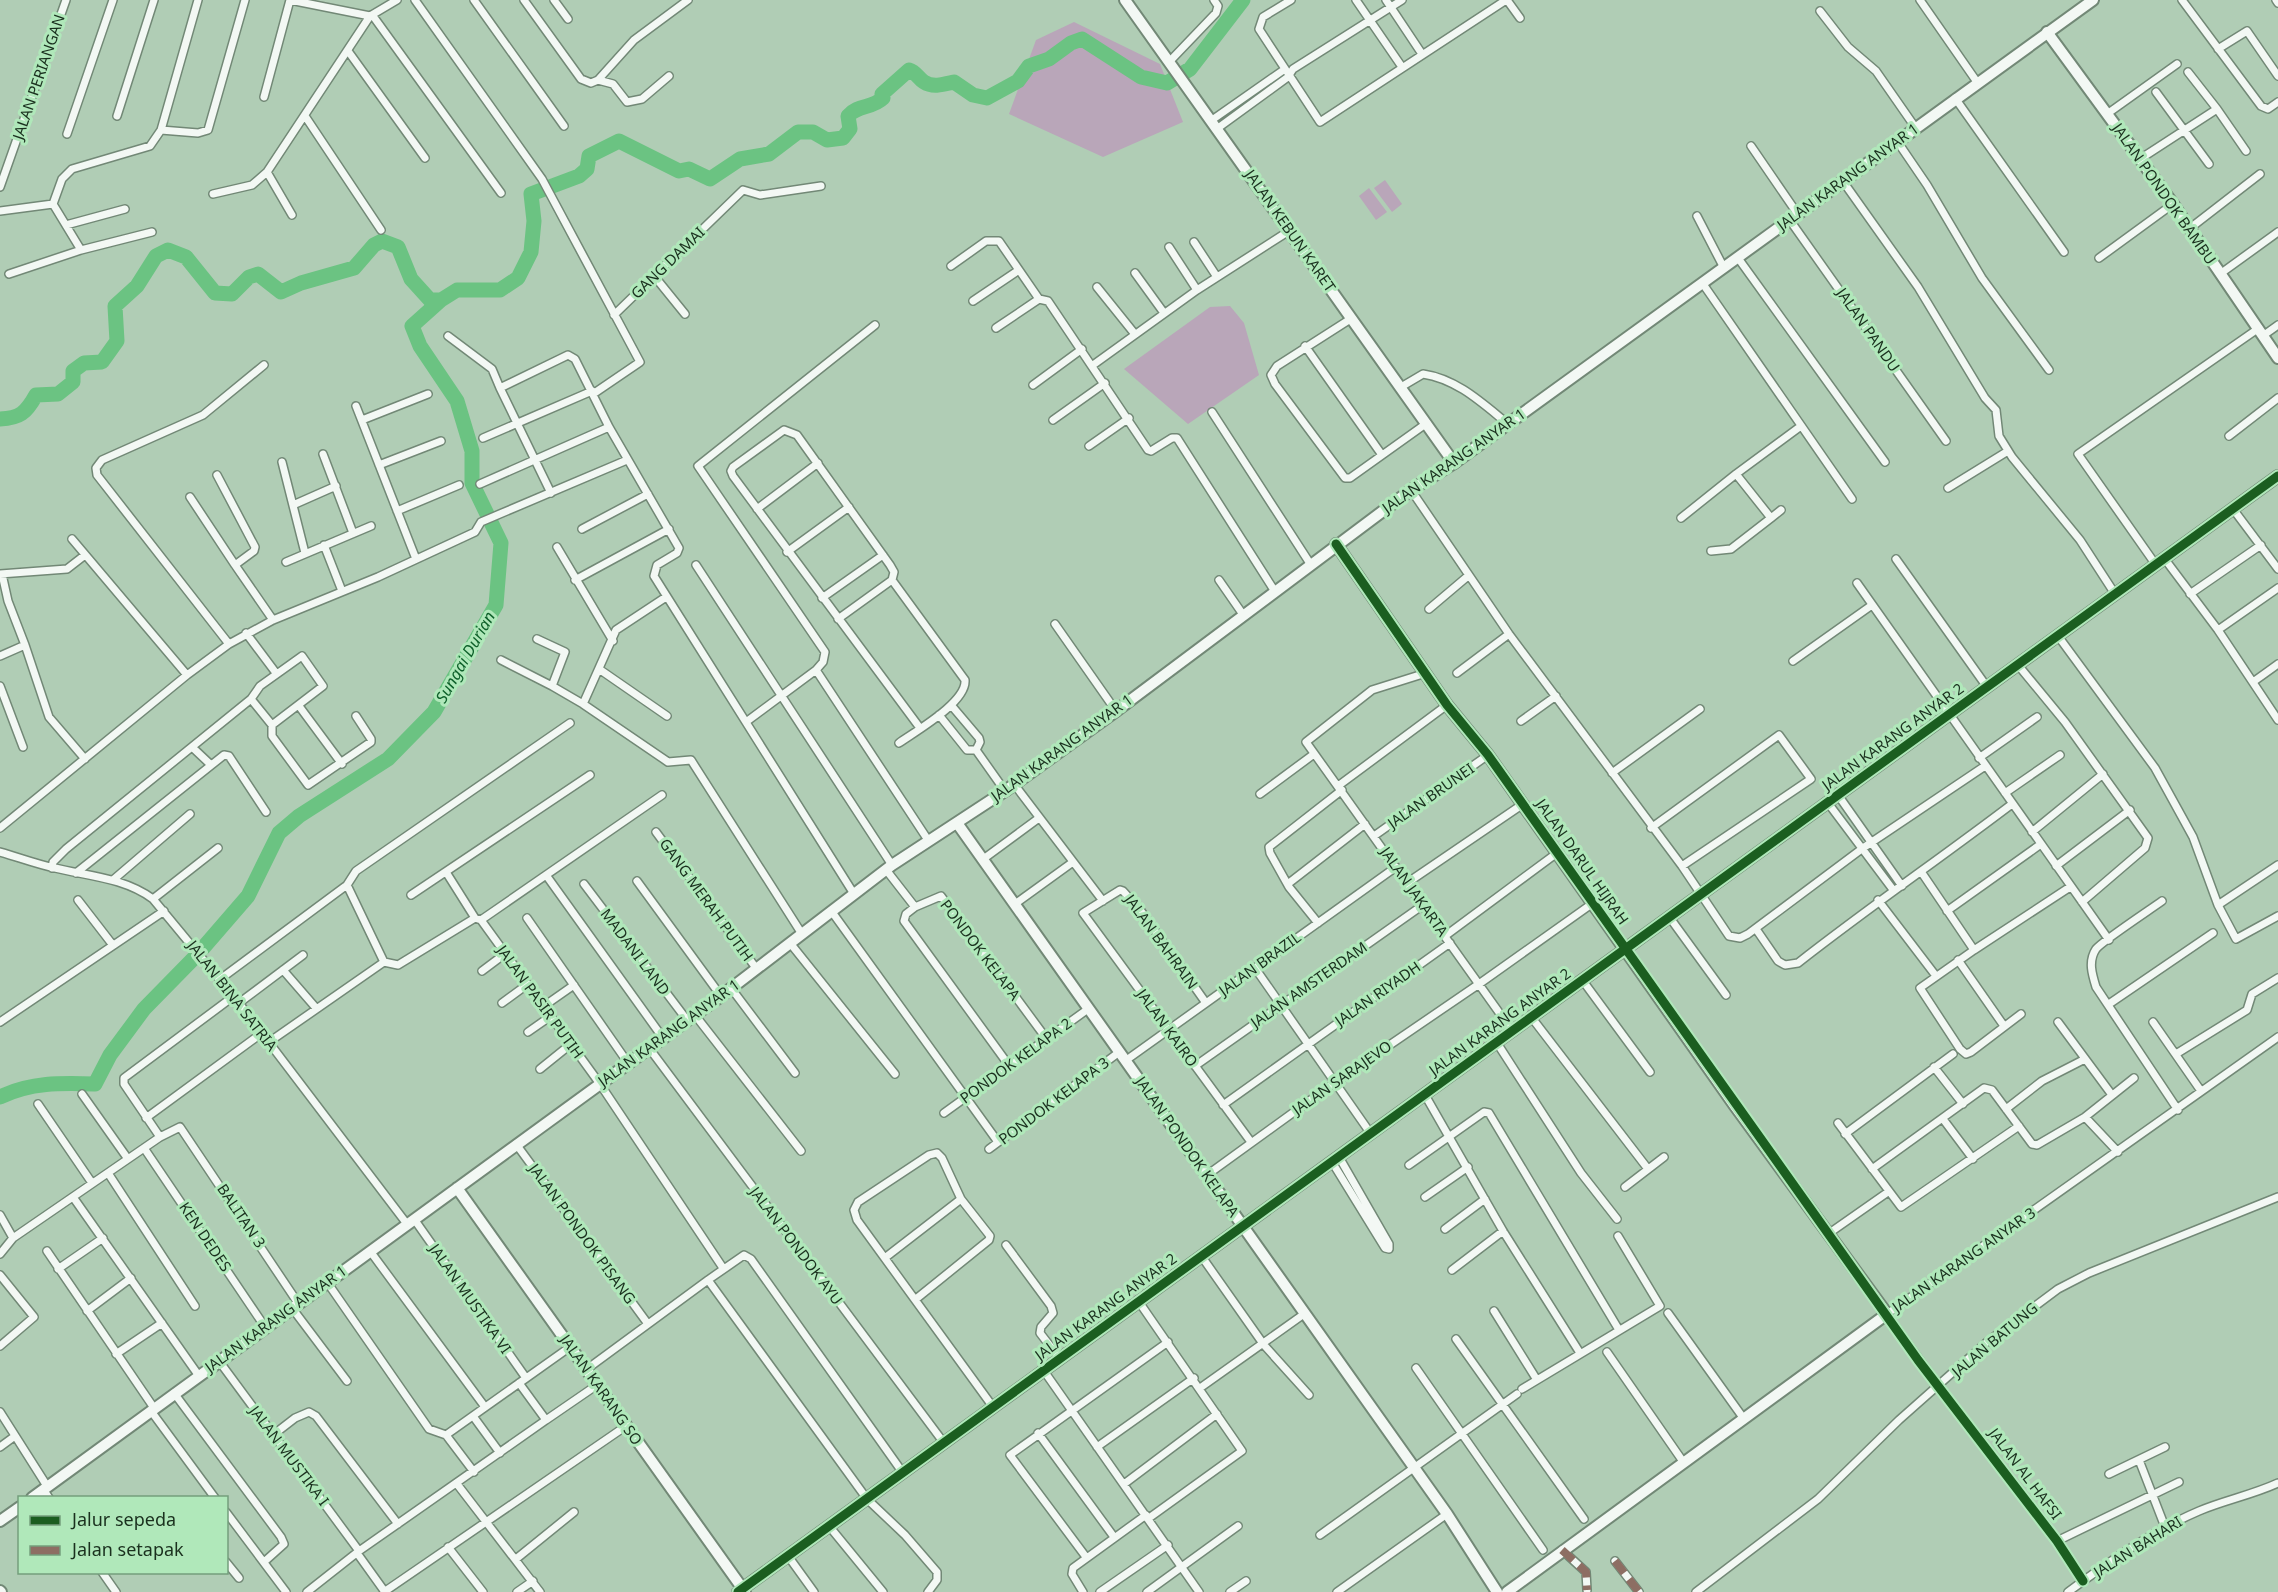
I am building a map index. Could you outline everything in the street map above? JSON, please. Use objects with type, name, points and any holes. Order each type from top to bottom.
[{"type":"street","name":"JALAN PERIANGAN","points":[[0,187],[66,0]]},
{"type":"street","points":[[67,134],[113,0]]},
{"type":"street","points":[[117,116],[154,0]]},
{"type":"street","points":[[53,204],[62,179],[72,169],[150,146],[161,130],[198,0]]},
{"type":"street","points":[[161,130],[198,133],[210,128],[245,0]]},
{"type":"street","points":[[264,97],[290,0],[372,16],[501,193]]},
{"type":"street","points":[[213,194],[252,185],[267,172],[372,16],[397,0]]},
{"type":"street","points":[[415,0],[542,179],[640,362],[593,393],[483,438]]},
{"type":"street","points":[[474,0],[564,126]]},
{"type":"street","points":[[525,0],[581,79],[591,83],[598,80],[634,40],[675,13],[688,0]]},
{"type":"street","points":[[554,0],[568,19]]},
{"type":"street","name":"JALAN KEBUN KARET","points":[[1125,0],[1173,64],[1454,463]]},
{"type":"street","points":[[1214,0],[1218,8]]},
{"type":"street","points":[[1173,64],[1226,0]]},
{"type":"street","points":[[1291,0],[1263,17],[1258,24],[1259,29],[1282,68],[1320,122],[1506,0],[1520,18]]},
{"type":"street","points":[[1356,0],[1402,67]]},
{"type":"street","points":[[1215,124],[1288,77],[1293,69],[1369,20],[1388,4],[1402,0]]},
{"type":"street","points":[[1920,0],[1977,82]]},
{"type":"street","name":"JALAN KARANG ANYAR 1","points":[[47,1491],[152,1409],[691,1018],[928,840],[957,823],[1116,711],[1336,544],[1411,490],[1454,463],[2093,0]]},
{"type":"street","points":[[2182,0],[2264,108],[2268,109],[2278,102]]},
{"type":"street","points":[[1388,4],[1422,54]]},
{"type":"street","points":[[1820,10],[1848,47],[1876,71],[1915,127]]},
{"type":"street","points":[[2218,50],[2247,31],[2278,76]]},
{"type":"street","name":"JALAN PONDOK BAMBU","points":[[2047,32],[2173,204],[2278,358]]},
{"type":"street","points":[[348,51],[425,158]]},
{"type":"street","points":[[2107,114],[2177,64]]},
{"type":"street","points":[[1215,124],[1282,68],[1293,69]]},
{"type":"street","points":[[2188,72],[2246,152]]},
{"type":"street","points":[[598,80],[612,84],[627,102],[642,99],[669,76]]},
{"type":"street","points":[[2156,92],[2209,164]]},
{"type":"street","points":[[1955,98],[2064,252]]},
{"type":"street","points":[[2140,159],[2217,109]]},
{"type":"street","points":[[305,116],[381,230]]},
{"type":"street","points":[[1897,141],[1927,185],[1982,278],[2049,370]]},
{"type":"street","name":"JALAN PANDU","points":[[1751,146],[1793,216],[1946,441]]},
{"type":"street","points":[[267,172],[292,215]]},
{"type":"street","points":[[2189,229],[2260,174]]},
{"type":"street","points":[[1842,180],[1917,286],[1985,398],[1996,410],[1999,436],[2008,451],[2080,540],[2115,594]]},
{"type":"street","name":"GANG DAMAI","points":[[614,315],[743,190],[760,195],[821,186]]},
{"type":"street","points":[[0,211],[53,204]]},
{"type":"street","points":[[53,204],[81,250]]},
{"type":"street","points":[[2099,258],[2173,204]]},
{"type":"street","points":[[66,225],[125,209]]},
{"type":"street","points":[[1697,216],[1724,268]]},
{"type":"street","points":[[1093,365],[1134,333],[1289,231]]},
{"type":"street","points":[[9,274],[81,250],[152,232]]},
{"type":"street","points":[[2220,274],[2278,232]]},
{"type":"street","points":[[951,266],[986,241],[994,240],[1003,246],[1039,300]]},
{"type":"street","points":[[1194,242],[1217,277]]},
{"type":"street","points":[[1169,247],[1197,290]]},
{"type":"street","points":[[1738,258],[1885,462]]},
{"type":"street","points":[[973,301],[1019,270]]},
{"type":"street","points":[[1135,273],[1164,313]]},
{"type":"street","points":[[655,277],[685,314]]},
{"type":"street","points":[[1702,284],[1852,499]]},
{"type":"street","points":[[1097,287],[1134,333]]},
{"type":"street","points":[[996,328],[1039,300],[1048,301],[1151,451],[1172,438],[1177,438],[1274,591]]},
{"type":"street","points":[[1352,318],[1305,346],[1273,371],[1271,375],[1275,384],[1345,478],[1350,478],[1427,423]]},
{"type":"street","points":[[746,722],[816,670],[823,662],[825,652],[698,466],[875,325]]},
{"type":"street","points":[[2278,325],[2261,332],[2078,454],[2160,562],[2190,594],[2218,630],[2278,720]]},
{"type":"street","points":[[448,336],[492,369],[550,493]]},
{"type":"street","points":[[1305,346],[1382,455]]},
{"type":"street","points":[[1033,385],[1082,349]]},
{"type":"street","points":[[500,388],[570,355],[593,393],[627,460],[669,529],[679,551],[654,570],[654,576],[854,894]]},
{"type":"street","points":[[229,644],[97,475],[96,468],[102,460],[203,414],[264,365]]},
{"type":"street","points":[[1401,387],[1423,374],[1449,380],[1474,396],[1508,424]]},
{"type":"street","points":[[1053,420],[1105,383]]},
{"type":"street","points":[[362,420],[428,394]]},
{"type":"street","points":[[2229,436],[2278,398]]},
{"type":"street","points":[[356,406],[417,559]]},
{"type":"street","points":[[1212,412],[1311,565]]},
{"type":"street","points":[[1089,446],[1129,418]]},
{"type":"street","points":[[1681,518],[1801,426]]},
{"type":"street","points":[[480,484],[609,427]]},
{"type":"street","points":[[838,619],[892,580],[894,572],[797,435],[784,430],[733,467],[731,471],[733,476],[787,552],[920,728]]},
{"type":"street","points":[[379,465],[441,441]]},
{"type":"street","points":[[1948,488],[2008,451]]},
{"type":"street","points":[[323,454],[353,533]]},
{"type":"street","points":[[0,828],[187,675],[246,633],[417,559],[474,532],[482,522],[627,460]]},
{"type":"street","points":[[282,462],[305,553]]},
{"type":"street","points":[[757,509],[818,463]]},
{"type":"street","points":[[1737,474],[1771,518]]},
{"type":"street","points":[[217,476],[255,547],[254,551],[236,565]]},
{"type":"street","name":"JALAN KARANG ANYAR 2","points":[[742,1591],[2278,476]]},
{"type":"street","points":[[397,511],[459,485]]},
{"type":"street","points":[[293,505],[336,486]]},
{"type":"street","points":[[1411,490],[1509,634],[1651,828],[1682,866],[1729,936],[1740,938],[1756,928],[1866,846],[1985,766]]},
{"type":"street","points":[[582,529],[648,494]]},
{"type":"street","points":[[190,497],[273,620]]},
{"type":"street","points":[[787,552],[849,507]]},
{"type":"street","points":[[2233,509],[2278,569]]},
{"type":"street","points":[[1711,551],[1731,549],[1781,510]]},
{"type":"street","points":[[286,562],[371,526]]},
{"type":"street","points":[[575,580],[669,529]]},
{"type":"street","points":[[72,539],[187,675]]},
{"type":"street","name":"JALAN DARUL HIJRAH","points":[[1336,544],[1447,705],[1488,755],[1887,1314]]},
{"type":"street","points":[[324,545],[342,591]]},
{"type":"street","points":[[2190,594],[2261,545]]},
{"type":"street","points":[[557,547],[613,641]]},
{"type":"street","points":[[85,555],[67,569],[1,574],[8,601],[49,717],[85,759]]},
{"type":"street","points":[[822,598],[883,555]]},
{"type":"street","points":[[1896,559],[1988,687]]},
{"type":"street","name":"PONDOK KELAPA","points":[[696,565],[783,696],[915,907],[941,896],[1043,1034]]},
{"type":"street","points":[[1429,609],[1468,576]]},
{"type":"street","points":[[892,580],[963,676],[964,688],[951,705],[899,743]]},
{"type":"street","points":[[1219,580],[1244,616]]},
{"type":"street","points":[[1857,583],[2109,940]]},
{"type":"street","points":[[2218,630],[2278,588]]},
{"type":"street","points":[[583,704],[618,628],[666,597]]},
{"type":"street","points":[[1793,662],[1872,605]]},
{"type":"street","points":[[1055,624],[1116,711]]},
{"type":"street","points":[[246,633],[276,673]]},
{"type":"street","points":[[1457,673],[1509,634]]},
{"type":"street","points":[[2058,636],[2155,768],[2193,837],[2218,905],[2236,939],[2278,916]]},
{"type":"street","points":[[537,639],[561,649],[566,654],[552,686]]},
{"type":"street","points":[[0,656],[25,645]]},
{"type":"street","points":[[52,868],[53,862],[66,849],[251,699],[255,690],[302,656],[323,682],[322,688],[272,725]]},
{"type":"street","points":[[501,660],[583,704],[668,762],[691,760],[802,934]]},
{"type":"street","points":[[2253,682],[2278,664]]},
{"type":"street","points":[[2018,665],[2065,722],[2148,838],[2145,848],[2082,902]]},
{"type":"street","points":[[600,669],[667,716]]},
{"type":"street","points":[[816,670],[928,840]]},
{"type":"street","points":[[1260,794],[1314,754],[1306,739],[1364,695],[1377,688],[1426,673]]},
{"type":"street","points":[[0,686],[23,747]]},
{"type":"street","points":[[1521,721],[1556,696]]},
{"type":"street","points":[[251,699],[272,725],[272,736],[308,785],[342,764],[372,741],[356,716]]},
{"type":"street","points":[[951,705],[979,738],[980,742],[976,750]]},
{"type":"street","points":[[1318,922],[1289,888],[1289,883],[1270,853],[1272,843],[1447,705]]},
{"type":"street","points":[[299,706],[342,764]]},
{"type":"street","points":[[1612,773],[1700,709]]},
{"type":"street","points":[[939,715],[967,750],[976,750],[1039,818],[1103,901]]},
{"type":"street","points":[[1979,758],[2037,717]]},
{"type":"street","points":[[219,980],[347,885],[356,871],[570,723]]},
{"type":"street","points":[[1651,828],[1779,735],[1811,779],[1682,866]]},
{"type":"street","points":[[192,747],[210,764]]},
{"type":"street","name":"JALAN JAKARTA","points":[[1314,754],[1512,1032]]},
{"type":"street","points":[[76,873],[210,764],[228,755],[266,812]]},
{"type":"street","name":"JALAN BRUNEI","points":[[1374,836],[1488,755]]},
{"type":"street","points":[[2005,793],[2061,755]]},
{"type":"street","points":[[2032,832],[2103,774]]},
{"type":"street","points":[[411,895],[590,775]]},
{"type":"street","points":[[347,885],[384,962],[394,965],[403,964],[546,875],[662,795]]},
{"type":"street","points":[[1838,795],[1894,891]]},
{"type":"street","points":[[1828,803],[1902,886]]},
{"type":"street","points":[[1407,883],[1523,804]]},
{"type":"street","points":[[1756,928],[1778,961],[1785,966],[1792,965],[1878,900],[1922,873],[2012,804]]},
{"type":"street","points":[[2056,866],[2130,810]]},
{"type":"street","points":[[113,880],[190,814]]},
{"type":"street","points":[[982,860],[1039,818]]},
{"type":"street","name":"JALAN PONDOK KELAPA","points":[[957,823],[1447,1514],[1497,1592]]},
{"type":"street","points":[[1289,883],[1365,824]]},
{"type":"street","name":"GANG MERAH PUTIH","points":[[656,832],[756,968]]},
{"type":"street","points":[[1947,911],[2041,844]]},
{"type":"street","points":[[153,899],[218,848]]},
{"type":"street","name":"JALAN BINA SATRIA","points":[[0,852],[52,868],[113,880],[143,892],[153,899],[234,996],[410,1222]]},
{"type":"street","points":[[1445,936],[1557,853]]},
{"type":"street","points":[[1015,904],[1073,862]]},
{"type":"street","points":[[2218,905],[2278,865]]},
{"type":"street","name":"JALAN BRAZIL","points":[[1122,1057],[1168,1030],[1396,867]]},
{"type":"street","name":"JALAN PASIR PUTIH","points":[[446,872],[600,1084],[723,1268]]},
{"type":"street","points":[[1922,873],[1974,950]]},
{"type":"street","points":[[546,875],[663,1038]]},
{"type":"street","points":[[637,881],[721,996]]},
{"type":"street","name":"MADANI LAND","points":[[584,884],[801,1151]]},
{"type":"street","points":[[2021,1014],[1966,1054],[1920,992],[1920,988],[1958,960],[2070,887]]},
{"type":"street","name":"JALAN BAHRAIN","points":[[1083,913],[1120,890],[1128,895],[1206,1003]]},
{"type":"street","points":[[78,900],[112,944]]},
{"type":"street","points":[[1878,900],[1936,976]]},
{"type":"street","points":[[2162,901],[2098,947],[2091,963],[2096,987],[2178,1110]]},
{"type":"street","name":"JALAN SARAJEVO","points":[[1206,1175],[1593,903]]},
{"type":"street","name":"JALAN AMSTERDAM","points":[[1195,1066],[1423,905]]},
{"type":"street","points":[[915,907],[906,914],[904,921],[1005,1060]]},
{"type":"street","points":[[0,1022],[112,944],[164,911]]},
{"type":"street","points":[[832,912],[998,1142]]},
{"type":"street","name":"JALAN KAIRO","points":[[1083,913],[1251,1142]]},
{"type":"street","points":[[527,918],[628,1063]]},
{"type":"street","points":[[1670,918],[1726,995]]},
{"type":"street","points":[[2109,1004],[2213,933]]},
{"type":"street","points":[[790,943],[895,1074]]},
{"type":"street","name":"JALAN RIYADH","points":[[1223,1105],[1450,943]]},
{"type":"street","points":[[482,971],[506,953]]},
{"type":"street","points":[[239,1003],[303,955]]},
{"type":"street","points":[[1958,960],[2004,1026]]},
{"type":"street","points":[[269,1042],[384,962]]},
{"type":"street","points":[[1255,968],[1371,1134]]},
{"type":"street","points":[[283,970],[316,1008]]},
{"type":"street","points":[[2176,1054],[2247,1010],[2252,994],[2278,978]]},
{"type":"street","points":[[1583,981],[1650,1072]]},
{"type":"street","points":[[502,1003],[528,984]]},
{"type":"street","points":[[544,1006],[573,985]]},
{"type":"street","points":[[731,988],[795,1073]]},
{"type":"street","points":[[0,1254],[13,1238],[160,1137],[124,1084],[124,1078],[234,996]]},
{"type":"street","name":"PONDOK KELAPA 2","points":[[944,1113],[1088,1009]]},
{"type":"street","points":[[528,1032],[551,1016]]},
{"type":"street","points":[[1532,1018],[1648,1169]]},
{"type":"street","points":[[2058,1022],[2112,1095]]},
{"type":"street","points":[[2153,1022],[2200,1091]]},
{"type":"street","points":[[146,1118],[262,1033]]},
{"type":"street","name":"JALAN KARANG ANYAR 3","points":[[1507,1592],[1887,1314],[2278,1037]]},
{"type":"street","points":[[1497,1043],[1581,1173],[1617,1219]]},
{"type":"street","points":[[540,1069],[571,1044]]},
{"type":"street","name":"JALAN PONDOK AYU","points":[[649,1048],[944,1443]]},
{"type":"street","points":[[1845,1134],[1953,1054]]},
{"type":"street","name":"PONDOK KELAPA 3","points":[[989,1149],[1122,1057]]},
{"type":"street","points":[[2006,1109],[2042,1081],[2085,1059]]},
{"type":"street","points":[[1934,1067],[1963,1104]]},
{"type":"street","points":[[1872,1169],[1987,1088],[2032,1144],[2037,1145],[2085,1117],[2134,1078]]},
{"type":"street","points":[[82,1094],[128,1159]]},
{"type":"street","points":[[1425,1095],[1450,1134],[1503,1231],[1580,1353]]},
{"type":"street","points":[[38,1104],[92,1183]]},
{"type":"street","points":[[1409,1165],[1450,1134],[1484,1112],[1489,1113],[1619,1330]]},
{"type":"street","points":[[2085,1117],[2118,1152]]},
{"type":"street","points":[[1943,1119],[1973,1159]]},
{"type":"street","points":[[1838,1123],[1899,1207],[1903,1207],[2019,1126]]},
{"type":"street","name":"BALITAN 3","points":[[160,1137],[176,1128],[183,1129],[295,1306],[347,1381]]},
{"type":"street","name":"JALAN PONDOK PISANG","points":[[516,1144],[648,1324]]},
{"type":"street","name":"KEN DEDES","points":[[144,1148],[265,1327]]},
{"type":"street","points":[[916,1299],[989,1240],[988,1232],[962,1199],[937,1153],[929,1155],[858,1202],[855,1210],[857,1220],[993,1407]]},
{"type":"street","points":[[1625,1186],[1664,1157]]},
{"type":"street","points":[[1336,1160],[1389,1244],[1389,1250],[1385,1248],[1336,1160]]},
{"type":"street","points":[[1425,1197],[1468,1167]]},
{"type":"street","points":[[108,1173],[195,1306]]},
{"type":"street","name":"JALAN KARANG SO","points":[[457,1188],[742,1591]]},
{"type":"street","points":[[1828,1234],[1888,1192]]},
{"type":"street","points":[[73,1197],[199,1376]]},
{"type":"street","name":"JALAN BATUNG","points":[[1696,1592],[1818,1499],[1899,1420],[1939,1387],[1987,1342],[2058,1289],[2089,1273],[2278,1197]]},
{"type":"street","points":[[886,1257],[962,1199]]},
{"type":"street","points":[[1445,1229],[1485,1199]]},
{"type":"street","points":[[0,1215],[13,1238]]},
{"type":"street","name":"JALAN MUSTIKA VI","points":[[410,1222],[523,1380],[546,1420]]},
{"type":"street","points":[[1452,1270],[1503,1231]]},
{"type":"street","points":[[1320,1535],[1537,1380],[1658,1308],[1660,1304],[1618,1236]]},
{"type":"street","points":[[58,1269],[103,1238]]},
{"type":"street","points":[[1006,1245],[1051,1306],[1053,1313],[1041,1327],[1040,1333],[1060,1359]]},
{"type":"street","points":[[47,1251],[212,1496]]},
{"type":"street","points":[[370,1251],[485,1407]]},
{"type":"street","points":[[587,1369],[723,1268],[744,1255],[751,1259],[903,1473]]},
{"type":"street","points":[[1202,1257],[1264,1345],[1309,1395]]},
{"type":"street","points":[[0,1275],[34,1317],[0,1346]]},
{"type":"street","points":[[87,1311],[131,1278]]},
{"type":"street","points":[[708,1280],[867,1499],[905,1535],[937,1572],[937,1581],[928,1592]]},
{"type":"street","points":[[327,1282],[429,1429],[446,1435],[474,1472]]},
{"type":"street","points":[[1083,1592],[1072,1574],[1073,1568],[1114,1537],[1242,1451],[1140,1302]]},
{"type":"street","points":[[1494,1311],[1537,1380]]},
{"type":"street","points":[[1668,1312],[1744,1419]]},
{"type":"street","points":[[1200,1388],[1264,1345],[1304,1314]]},
{"type":"street","name":"JALAN AL HAFSI","points":[[1887,1314],[1939,1387],[2057,1541],[2082,1581]]},
{"type":"street","points":[[117,1354],[162,1323]]},
{"type":"street","points":[[1456,1339],[1584,1519]]},
{"type":"street","points":[[1086,1557],[1010,1458],[1012,1452],[1168,1342]]},
{"type":"street","points":[[446,1435],[570,1347]]},
{"type":"street","points":[[1607,1352],[1684,1463]]},
{"type":"street","name":"JALAN MUSTIKA I","points":[[219,1361],[385,1592]]},
{"type":"street","points":[[1416,1368],[1543,1550]]},
{"type":"street","points":[[1044,1371],[1168,1545],[1198,1592]]},
{"type":"street","points":[[1097,1447],[1194,1378]]},
{"type":"street","points":[[307,1592],[358,1552],[597,1385]]},
{"type":"street","points":[[174,1394],[281,1537],[284,1544],[264,1562]]},
{"type":"street","points":[[0,1412],[47,1491]]},
{"type":"street","points":[[273,1436],[303,1413],[309,1412],[316,1416],[398,1524]]},
{"type":"street","points":[[1124,1484],[1217,1414]]},
{"type":"street","points":[[473,1416],[500,1453]]},
{"type":"street","points":[[385,1592],[484,1521],[626,1425]]},
{"type":"street","points":[[1038,1433],[1114,1537]]},
{"type":"street","points":[[0,1447],[15,1436]]},
{"type":"street","points":[[2109,1474],[2165,1447]]},
{"type":"street","points":[[2139,1460],[2165,1527]]},
{"type":"street","points":[[2057,1541],[2179,1482]]},
{"type":"street","name":"JALAN BAHARI","points":[[2068,1592],[2165,1527],[2201,1510],[2253,1494],[2278,1483]]},
{"type":"street","points":[[457,1484],[540,1592]]},
{"type":"street","points":[[0,1521],[18,1508]]},
{"type":"street","points":[[516,1559],[574,1512]]},
{"type":"street","points":[[1337,1592],[1447,1514]]},
{"type":"street","points":[[228,1515],[286,1592]]},
{"type":"street","points":[[829,1526],[883,1592]]},
{"type":"street","points":[[1147,1592],[1238,1526]]},
{"type":"street","points":[[1100,1592],[1168,1545]]},
{"type":"street","points":[[448,1547],[483,1592]]},
{"type":"street","points":[[1562,1550],[1586,1572],[1587,1590]]},
{"type":"street","points":[[788,1556],[814,1592]]},
{"type":"street","points":[[1615,1561],[1639,1592]]},
{"type":"street","points":[[228,1564],[239,1578]]},
{"type":"street","points":[[103,1574],[116,1592]]},
{"type":"street","points":[[517,1592],[533,1581]]},
{"type":"street","points":[[1230,1592],[1246,1581]]},
{"type":"shaded area","points":[[1074,22],[1160,64],[1183,122],[1103,157],[1009,114],[1036,40]]},
{"type":"shaded area","points":[[1385,180],[1402,204],[1392,212],[1374,188]]},
{"type":"shaded area","points":[[1369,188],[1387,212],[1376,220],[1359,196]]},
{"type":"shaded area","points":[[1230,306],[1244,323],[1259,375],[1188,424],[1124,369],[1210,307]]},
{"type":"waterway","points":[[0,419],[18,416],[29,406],[36,395],[58,394],[73,382],[73,371],[84,363],[102,362],[117,341],[115,306],[137,286],[156,256],[168,250],[186,257],[215,293],[232,294],[249,277],[258,274],[281,292],[301,283],[354,268],[374,245],[382,241],[398,247],[411,279],[430,300],[441,300],[457,290],[500,290],[518,278],[531,252],[534,221],[531,194],[579,176],[587,169],[589,156],[619,141],[679,171],[689,169],[710,179],[740,159],[769,154],[798,132],[813,132],[827,140],[843,138],[850,129],[848,116],[883,98],[882,94],[909,70],[928,84],[939,85],[954,82],[973,95],[987,98],[1018,81],[1029,66],[1049,59],[1071,43],[1082,39],[1141,77],[1167,83],[1190,69],[1243,0]]},
{"type":"waterway","name":"Sungai Durian","points":[[203,948],[248,896],[279,833],[299,816],[388,759],[434,712],[496,605],[501,543],[472,483],[472,451],[457,401],[420,346],[412,326],[441,300]]},
{"type":"waterway","name":"Sungai Durian","points":[[0,1097],[35,1086],[95,1084],[110,1055],[144,1009],[194,958]]},
{"type":"marked path","points":[[1562,1550],[1586,1572],[1587,1590]]},
{"type":"marked path","points":[[1615,1561],[1639,1592]]},
{"type":"cycle path","points":[[738,1592],[2278,476]]},
{"type":"cycle path","points":[[1336,544],[1447,705],[1488,755],[1918,1360],[2057,1541],[2083,1581]]}]
